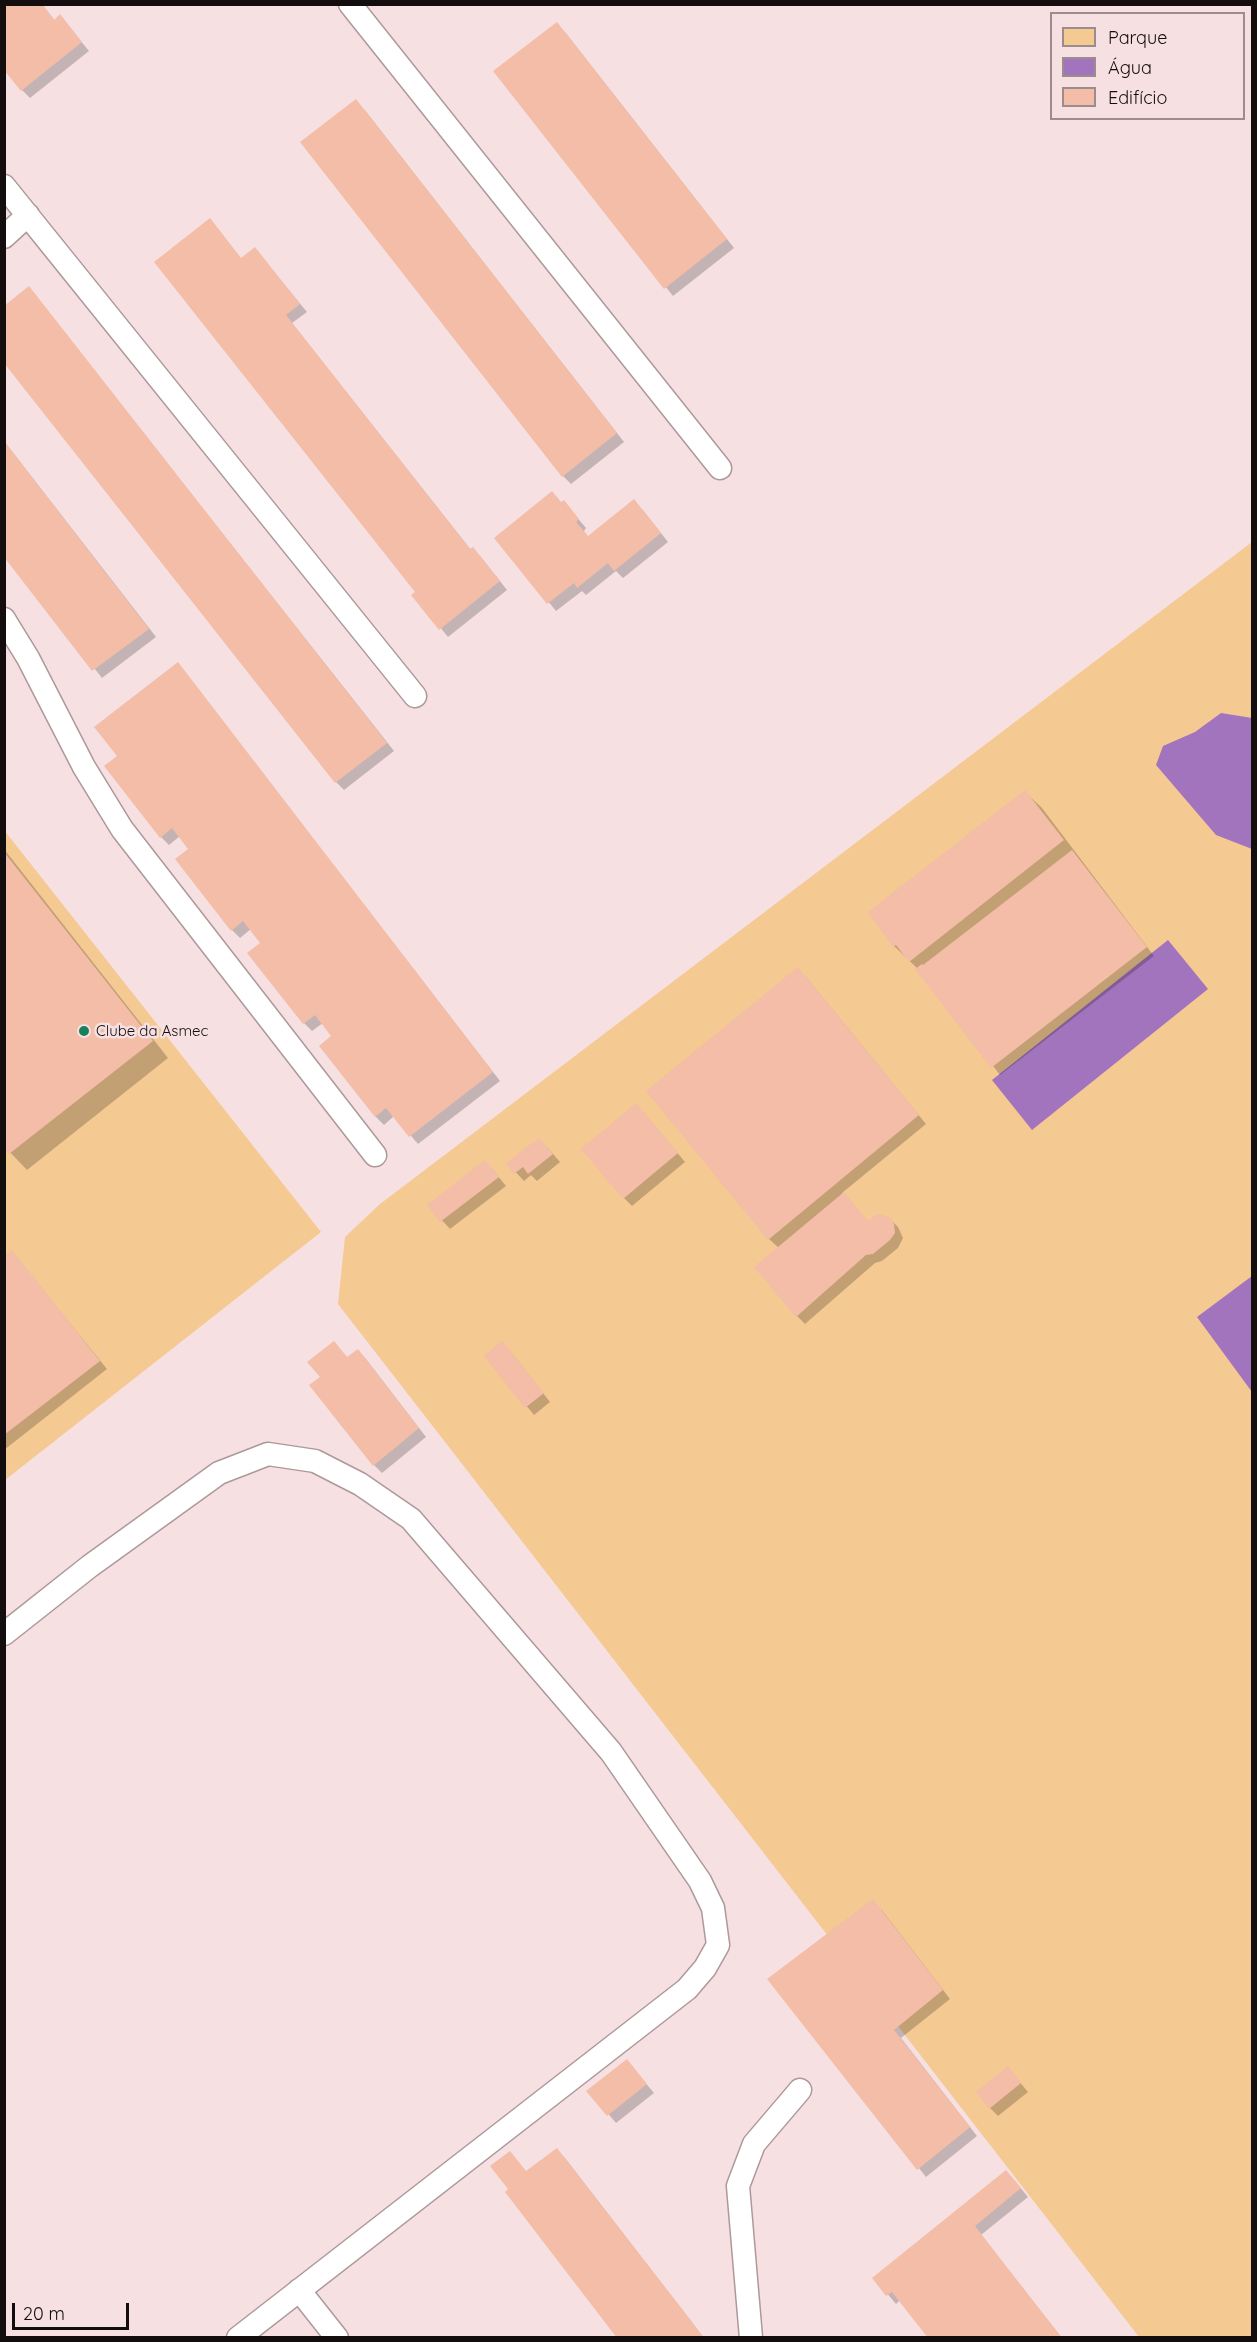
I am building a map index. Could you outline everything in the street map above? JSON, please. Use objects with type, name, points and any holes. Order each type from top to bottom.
[{"type":"lane","points":[[350,4],[720,468]]},
{"type":"lane","points":[[4,186],[415,696]]},
{"type":"lane","points":[[4,237],[28,215]]},
{"type":"lane","points":[[4,619],[28,658],[84,767],[123,829],[375,1155]]},
{"type":"lane","points":[[4,1634],[90,1566],[219,1473],[268,1454],[315,1461],[360,1484],[411,1519],[611,1752],[700,1881],[713,1908],[718,1945],[705,1968],[687,1989],[238,2337]]},
{"type":"lane","points":[[751,2337],[738,2186],[754,2144],[800,2091]]},
{"type":"lane","points":[[299,2290],[337,2337]]},
{"type":"green space","points":[[1252,542],[1252,2337],[1139,2337],[338,1304],[345,1237],[380,1204]]},
{"type":"green space","name":"Clube da Asmec","points":[[4,830],[321,1232],[5,1480],[4,1480]]},
{"type":"water","points":[[1221,713],[1252,718],[1252,849],[1216,835],[1156,765],[1163,746],[1195,732]]},
{"type":"water","points":[[1168,940],[1208,989],[1032,1130],[992,1080]]},
{"type":"water","points":[[1252,1276],[1252,1392],[1197,1317]]},
{"type":"building","points":[[4,4],[42,4],[54,20],[60,14],[82,42],[21,91],[4,70]]},
{"type":"building","points":[[557,22],[727,239],[664,289],[493,71]]},
{"type":"building","points":[[356,99],[617,433],[562,477],[300,142]]},
{"type":"building","points":[[210,218],[241,258],[255,247],[300,304],[286,315],[470,549],[473,547],[500,581],[439,630],[411,595],[415,592],[154,262]]},
{"type":"building","points":[[29,286],[387,743],[335,783],[4,363],[4,306]]},
{"type":"building","points":[[4,441],[149,629],[92,671],[4,557]]},
{"type":"building","points":[[552,491],[561,502],[564,500],[579,519],[576,522],[588,536],[634,499],[661,533],[614,571],[608,563],[577,588],[574,583],[547,604],[494,538]]},
{"type":"building","points":[[178,662],[493,1072],[409,1137],[386,1108],[375,1117],[319,1046],[331,1036],[315,1015],[303,1024],[247,953],[260,943],[243,921],[231,931],[175,859],[188,849],[172,828],[160,838],[104,766],[117,756],[94,727]]},
{"type":"building","points":[[1025,790],[1064,840],[909,962],[896,945],[893,947],[868,912]]},
{"type":"building","points":[[1072,850],[1147,947],[991,1068],[915,969]]},
{"type":"building","points":[[4,852],[153,1041],[9,1154],[4,1148]]},
{"type":"building","points":[[798,967],[919,1115],[768,1240],[646,1091]]},
{"type":"building","points":[[636,1103],[678,1153],[623,1199],[581,1149]]},
{"type":"building","points":[[539,1138],[553,1154],[528,1174],[523,1167],[514,1174],[506,1163]]},
{"type":"building","points":[[485,1160],[499,1177],[440,1222],[427,1205]]},
{"type":"building","points":[[844,1192],[868,1221],[877,1214],[890,1217],[895,1233],[890,1240],[873,1254],[866,1255],[796,1317],[754,1267]]},
{"type":"building","points":[[12,1250],[100,1361],[4,1435],[4,1256]]},
{"type":"building","points":[[334,1341],[347,1357],[358,1349],[419,1428],[373,1466],[309,1385],[320,1377],[307,1362]]},
{"type":"building","points":[[502,1341],[544,1393],[525,1408],[484,1356]]},
{"type":"building","points":[[873,1899],[943,1990],[894,2030],[970,2127],[917,2170],[767,1979]]},
{"type":"building","points":[[627,2059],[647,2084],[607,2116],[586,2091]]},
{"type":"building","points":[[1008,2066],[1021,2083],[989,2109],[976,2092]]},
{"type":"building","points":[[557,2148],[704,2338],[617,2338],[505,2192],[508,2189],[490,2166],[510,2151],[526,2171]]},
{"type":"building","points":[[1006,2170],[1021,2188],[975,2226],[1062,2338],[928,2338],[892,2292],[886,2296],[872,2278]]},
{"type":"place","name":"Clube da Asmec","points":[[84,1031]]}]
